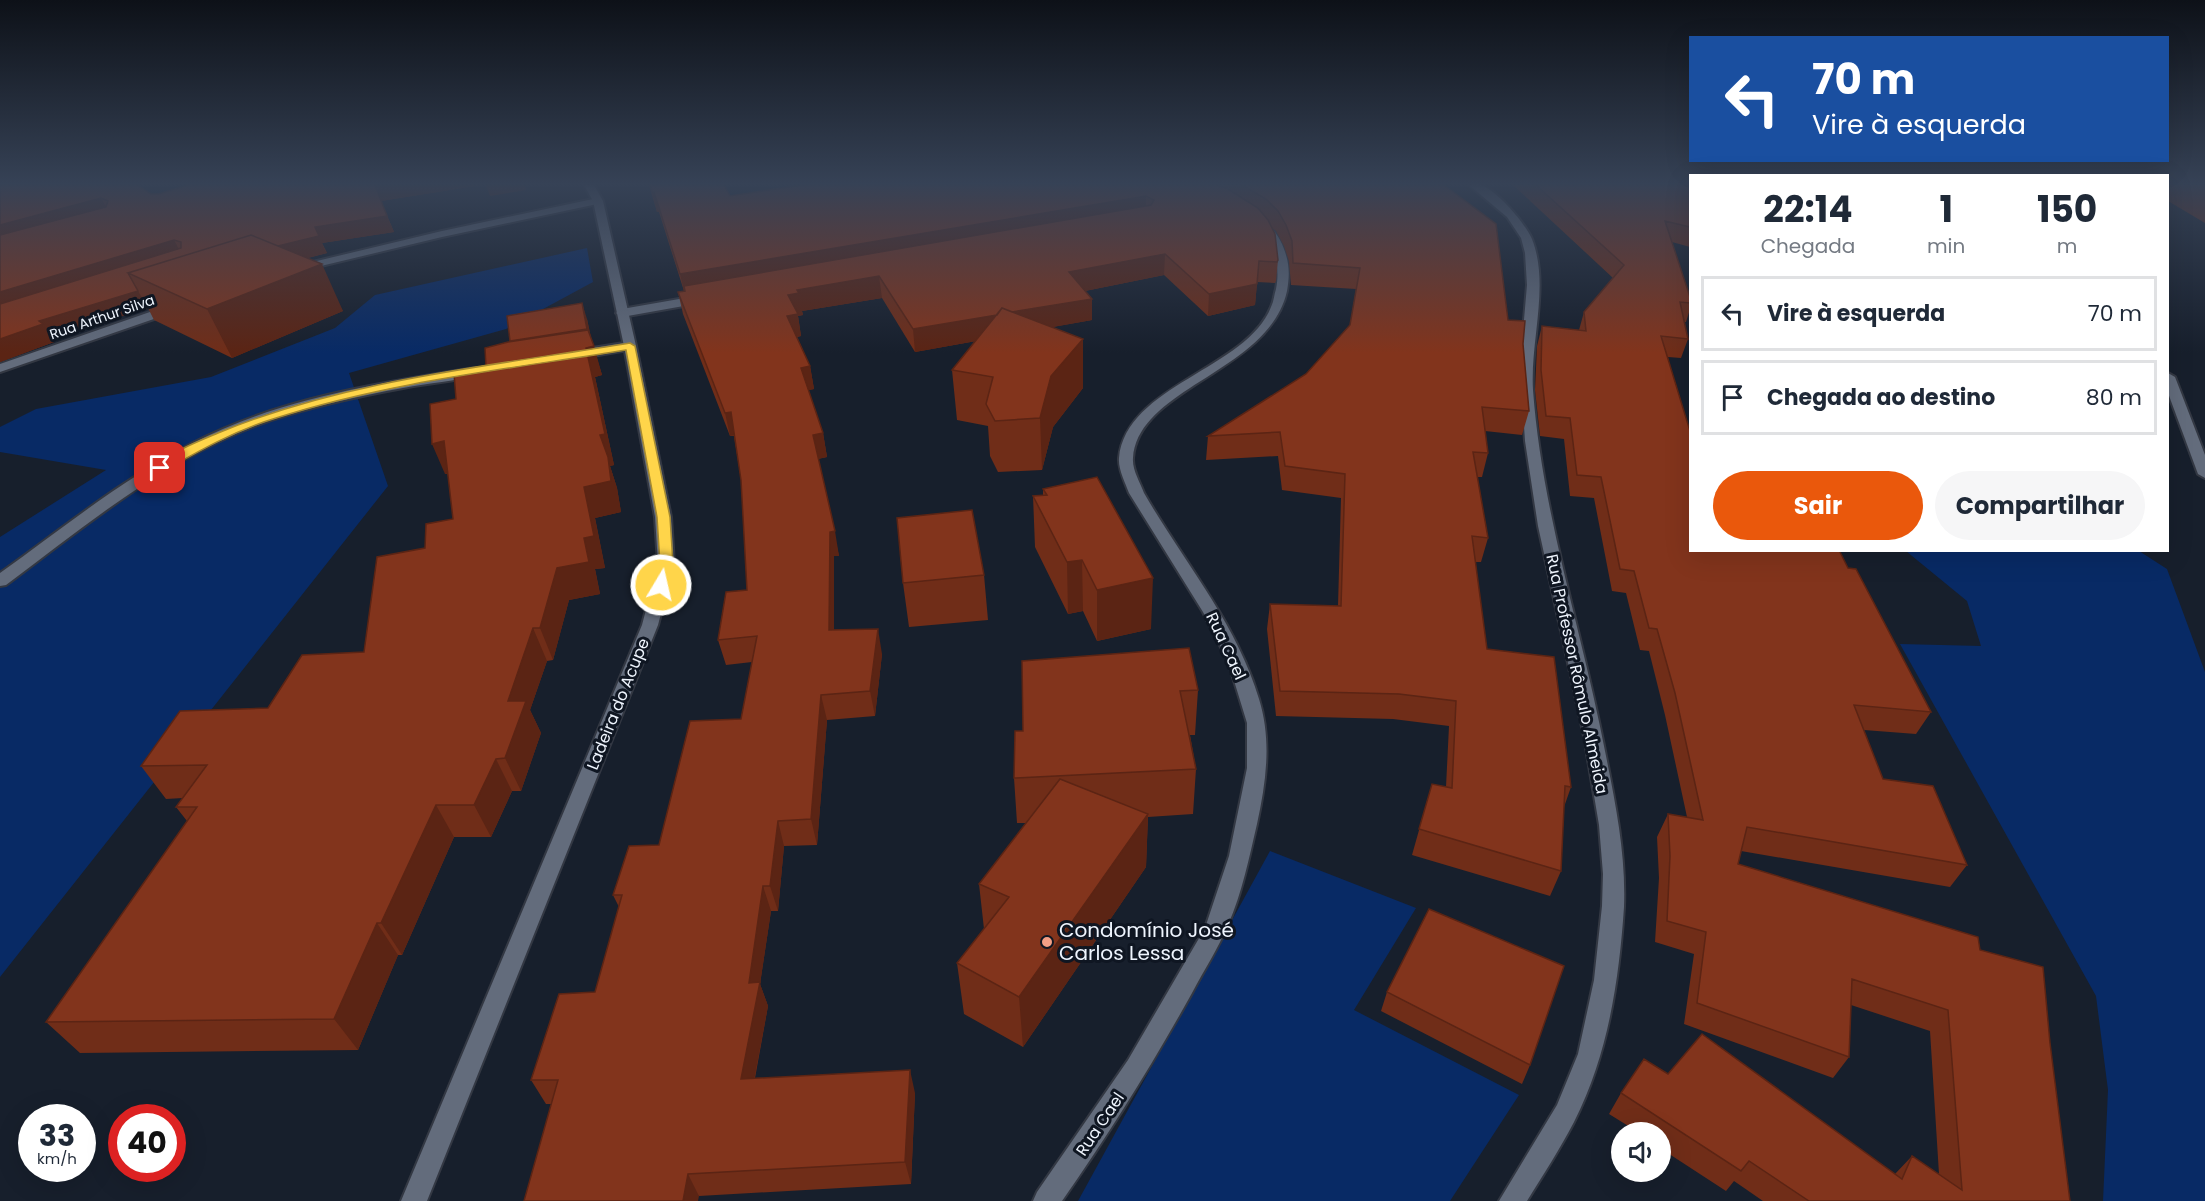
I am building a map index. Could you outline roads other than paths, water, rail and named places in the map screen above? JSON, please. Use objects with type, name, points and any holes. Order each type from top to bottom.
[{"type":"street","points":[[288,272],[413,241]]},
{"type":"street","name":"Ladeira do Acupe","points":[[414,1201],[650,625],[666,564],[663,517],[630,346],[607,241]]},
{"type":"street","name":"Rua Cael","points":[[1046,1201],[1097,1130],[1162,1028],[1218,924],[1243,842],[1256,779],[1256,724],[1240,671],[1219,625],[1144,504],[1132,481],[1125,460],[1129,443],[1141,421],[1157,407],[1263,332],[1276,315],[1282,297],[1284,261],[1273,241]]},
{"type":"street","name":"Rua Professor Rômulo Almeida","points":[[1512,1201],[1572,1099],[1593,1040],[1603,991],[1613,903],[1609,825],[1594,735],[1544,520],[1532,440],[1526,367],[1532,274],[1527,241]]},
{"type":"street","points":[[622,313],[719,296]]},
{"type":"street","name":"Rua Arthur Silva","points":[[0,368],[180,305]]},
{"type":"street","points":[[565,357],[630,346]]},
{"type":"street","points":[[0,581],[141,480],[200,445],[270,416],[339,397],[484,370]]},
{"type":"street","points":[[2169,380],[2205,474]]},
{"type":"place","name":"Condomínio José Carlos Lessa","points":[[1047,942]]}]
